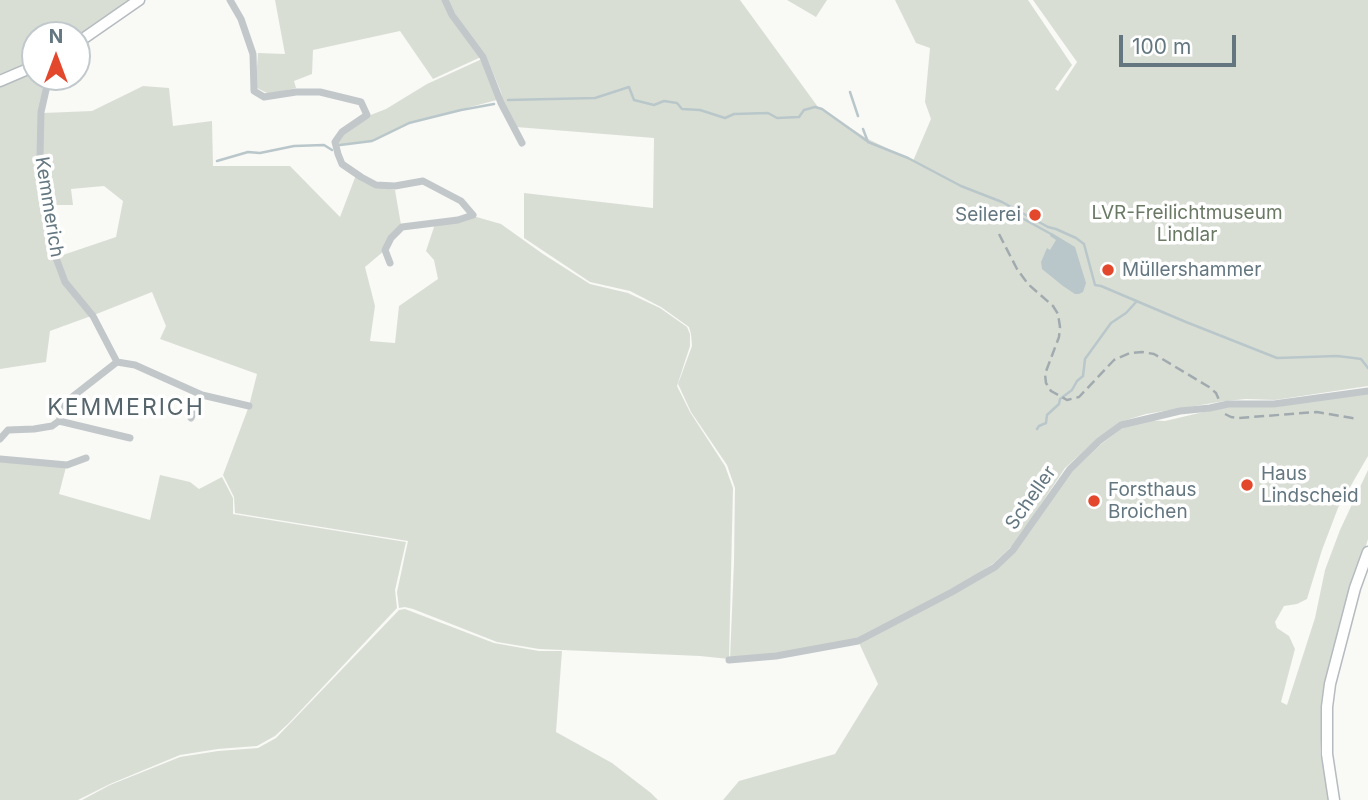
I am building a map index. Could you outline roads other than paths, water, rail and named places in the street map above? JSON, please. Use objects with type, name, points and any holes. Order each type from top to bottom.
[{"type":"main road","points":[[91,33],[139,0]]},
{"type":"main road","points":[[0,81],[21,72]]},
{"type":"main road","points":[[1334,800],[1326,731],[1330,684],[1355,588],[1368,552]]},
{"type":"street","points":[[230,0],[241,19],[253,54],[254,91],[264,97],[296,92],[320,92],[361,102],[367,116],[342,132],[335,142],[342,164],[376,186],[423,181],[461,201],[473,215],[458,220],[402,227],[391,238],[385,250],[390,263]]},
{"type":"street","points":[[445,0],[452,15],[483,57],[501,103],[522,143]]},
{"type":"street","name":"Kemmerich","points":[[46,91],[41,112],[40,156],[45,205],[56,258],[65,282],[93,316],[117,362]]},
{"type":"street","points":[[0,439],[8,430],[52,426],[59,421],[67,401],[117,362],[135,365],[202,395],[249,406]]},
{"type":"street","name":"Scheller","points":[[730,660],[776,656],[858,641],[995,567],[1013,550],[1070,469],[1099,441],[1121,425],[1180,411],[1228,404],[1297,402],[1368,391]]},
{"type":"street","points":[[191,418],[202,395]]},
{"type":"street","points":[[59,421],[130,438]]},
{"type":"street","points":[[0,459],[67,465],[86,458]]},
{"type":"waterway","points":[[508,100],[595,98],[629,87],[634,100],[654,105],[664,101],[677,103],[682,109],[700,110],[725,118],[734,114],[768,113],[777,118],[799,117],[804,110],[815,107],[822,109],[867,141]]},
{"type":"waterway","points":[[850,92],[858,116]]},
{"type":"waterway","points":[[340,145],[372,141],[409,123],[494,104]]},
{"type":"waterway","points":[[863,129],[868,142],[908,158],[961,186],[1002,202],[1048,227],[1076,238],[1084,244],[1095,285],[1277,358],[1337,356],[1361,359],[1368,368]]},
{"type":"waterway","points":[[217,161],[248,152],[260,153],[294,146],[324,145],[332,150]]},
{"type":"waterway","points":[[1022,213],[1020,217],[1051,234]]},
{"type":"waterway","points":[[1037,429],[1046,423],[1047,415],[1083,376],[1085,359],[1111,323],[1137,301]]},
{"type":"railway","points":[[999,234],[1028,284],[1053,306],[1058,314],[1059,337],[1045,374],[1051,391],[1067,400],[1079,397],[1114,360],[1130,353],[1142,352],[1154,354],[1209,387],[1219,400]]},
{"type":"railway","points":[[1225,414],[1238,418],[1317,412],[1358,419]]},
{"type":"place","name":"Seilerei","points":[[1035,215]]},
{"type":"place","name":"Müllershammer","points":[[1108,270]]},
{"type":"place","name":"Haus Lindscheid","points":[[1247,485]]},
{"type":"place","name":"Forsthaus Broichen","points":[[1094,501]]},
{"type":"district","name":"KEMMERICH","points":[[126,408]]},
{"type":"park label","name":"LVR-Freilichtmuseum Lindlar","points":[[1187,224]]}]
